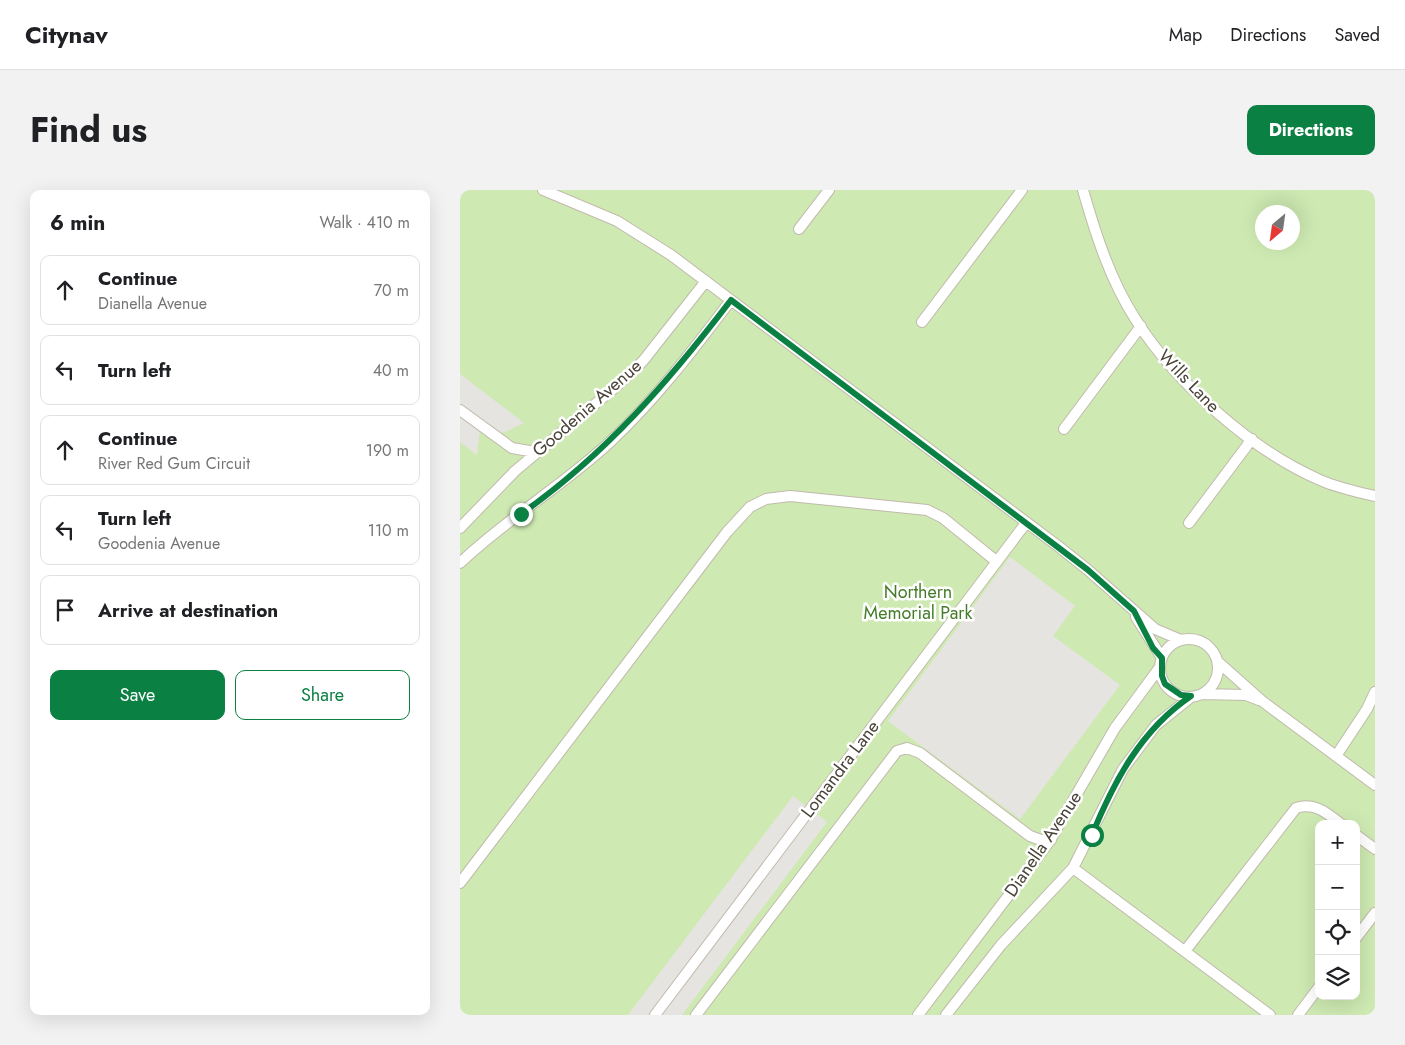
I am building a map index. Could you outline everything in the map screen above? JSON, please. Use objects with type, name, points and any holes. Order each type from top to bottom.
[{"type":"lane","points":[[543,190],[617,221],[644,237],[706,281],[1088,570],[1155,629],[1181,640],[1198,640],[1206,645],[1213,652],[1217,661],[1218,671],[1215,681],[1209,689],[1196,695]]},
{"type":"lane","points":[[799,229],[828,190]]},
{"type":"lane","points":[[922,322],[1022,190]]},
{"type":"lane","name":"Wills Lane","points":[[1083,190],[1105,261],[1140,326],[1170,366],[1204,401],[1252,439],[1285,461],[1320,480],[1351,491],[1375,496]]},
{"type":"lane","name":"Goodenia Avenue","points":[[460,528],[535,452],[618,385],[643,361],[706,281]]},
{"type":"lane","name":"Goodenia Avenue","points":[[460,562],[497,530],[542,499],[611,441],[686,359],[731,300]]},
{"type":"lane","points":[[1064,429],[1140,326]]},
{"type":"lane","points":[[460,410],[512,448],[535,452]]},
{"type":"lane","points":[[1189,524],[1252,439]]},
{"type":"lane","points":[[460,883],[727,532],[750,507],[766,498],[790,496],[927,510],[943,518],[996,561]]},
{"type":"lane","name":"Lomandra Lane","points":[[655,1015],[1026,523]]},
{"type":"lane","points":[[1134,611],[1161,663],[1162,676],[1172,691],[1181,695],[1246,695],[1262,701]]},
{"type":"lane","points":[[1161,663],[1166,650],[1181,640]]},
{"type":"lane","points":[[1217,661],[1262,701],[1375,785]]},
{"type":"lane","name":"Dianella Avenue","points":[[918,1015],[1051,840],[1115,728],[1161,663]]},
{"type":"lane","points":[[1336,756],[1367,709],[1375,692]]},
{"type":"lane","name":"Dianella Avenue","points":[[946,1015],[1001,945],[1073,868],[1123,769],[1156,725],[1196,695]]},
{"type":"lane","points":[[696,1015],[897,751],[908,748],[920,753],[1030,836],[1041,840],[1051,840]]},
{"type":"lane","points":[[1185,951],[1296,808],[1306,804],[1315,806],[1335,820]]},
{"type":"lane","points":[[1360,838],[1375,849]]},
{"type":"lane","points":[[1073,868],[1270,1015]]},
{"type":"lane","points":[[1360,933],[1375,913]]},
{"type":"lane","points":[[1298,1015],[1315,992]]},
{"type":"green space","name":"Northern Memorial Park","points":[[460,190],[1375,190],[1375,1015],[460,1015]]},
{"type":"shaded area","points":[[460,374],[524,423],[505,432],[488,434],[480,431],[477,455],[460,442]]},
{"type":"shaded area","points":[[1010,557],[1075,606],[1053,636],[1120,685],[1020,819],[888,721]]},
{"type":"shaded area","points":[[793,796],[827,822],[682,1015],[628,1015]]},
{"type":"route","points":[[521,514],[586,463],[634,418],[686,359],[731,300],[1058,546],[1134,611],[1153,648],[1162,658],[1160,667],[1165,684],[1172,691],[1181,695],[1191,696],[1176,706],[1140,744],[1112,788],[1092,835]]}]
